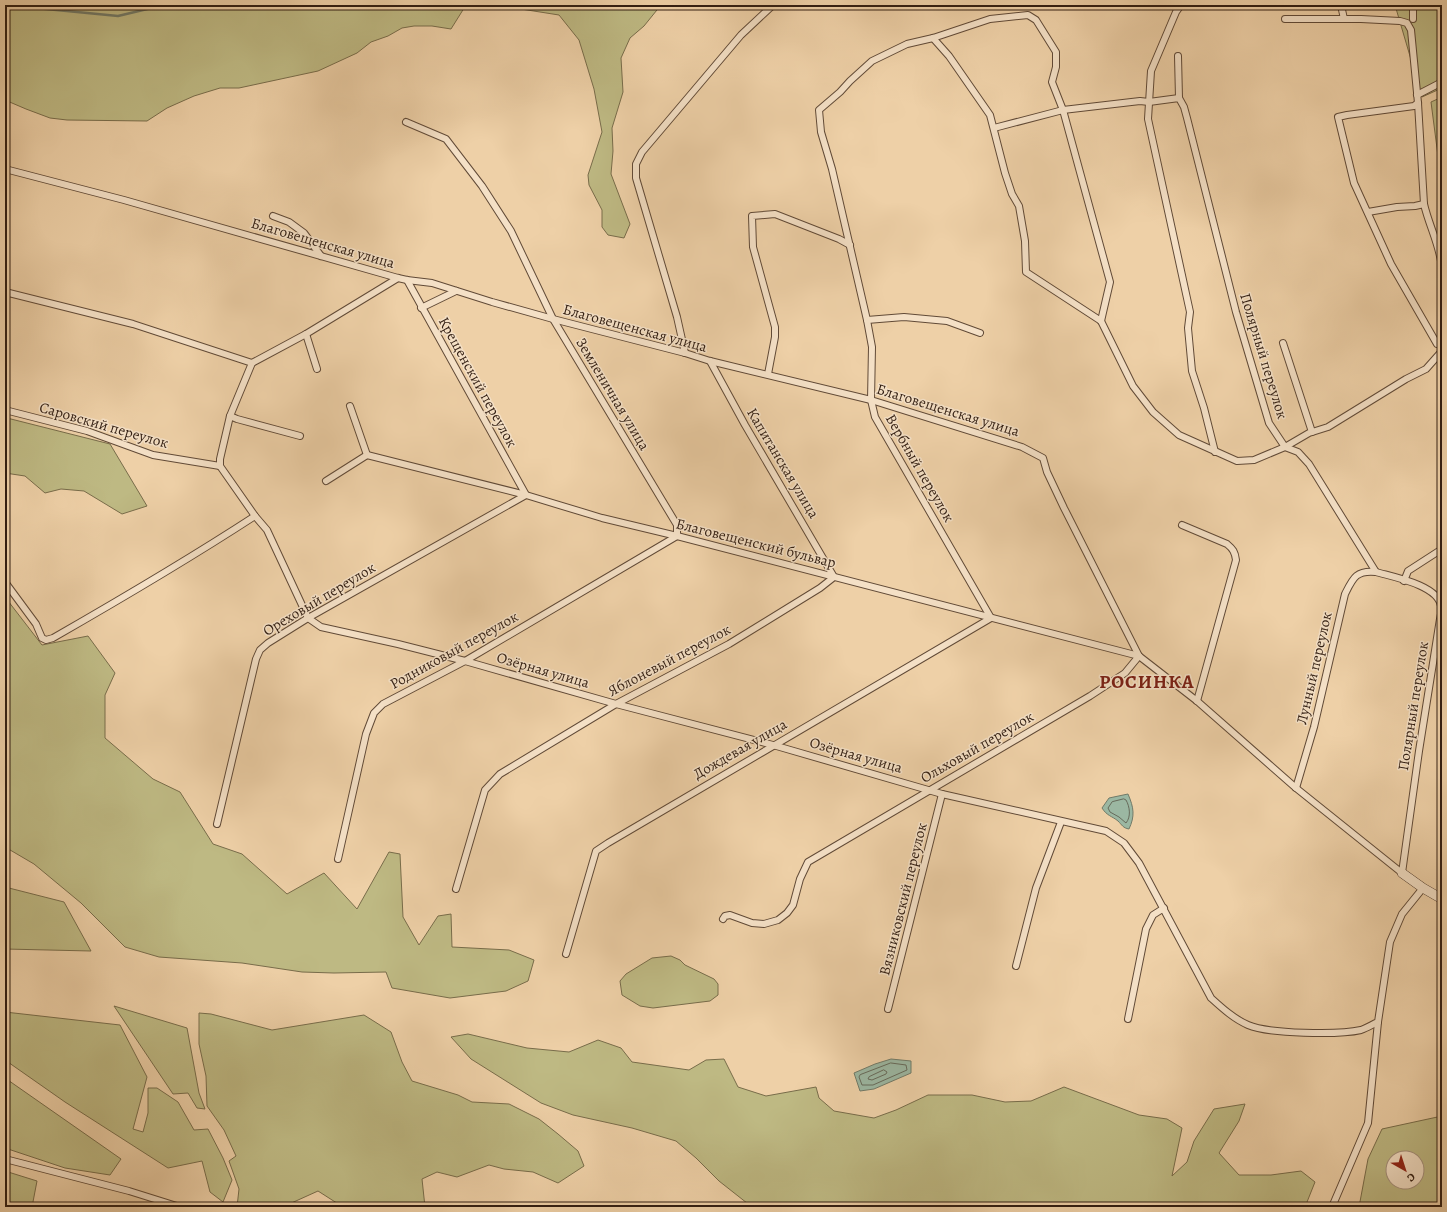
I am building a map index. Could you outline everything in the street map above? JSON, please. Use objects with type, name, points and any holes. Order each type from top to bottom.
[{"type":"street","points":[[685,353],[677,317],[636,178],[636,164],[642,152],[741,35],[773,5]]},
{"type":"street","points":[[1181,5],[1176,12],[1151,71],[1148,119],[1190,312],[1188,328],[1192,371],[1204,408],[1215,452]]},
{"type":"street","points":[[1341,5],[1344,19]]},
{"type":"street","points":[[1413,5],[1413,19]]},
{"type":"street","points":[[1101,321],[1110,282],[1063,110],[1052,82],[1056,67],[1056,52],[1036,20],[1028,15],[990,19],[933,38],[949,56],[990,115],[1005,173],[1012,194],[1019,206],[1025,241],[1026,272],[1101,321],[1133,386],[1153,412],[1179,435],[1237,461],[1254,460],[1312,432],[1328,427],[1406,379],[1426,369],[1442,351]]},
{"type":"street","points":[[1285,19],[1344,19],[1400,21],[1407,23],[1411,30],[1418,104],[1424,204],[1427,220],[1441,256],[1442,268]]},
{"type":"street","name":"Вербный переулок","points":[[933,38],[907,44],[872,61],[819,110],[821,132],[832,169],[867,320],[872,347],[871,400],[875,417],[991,618]]},
{"type":"street","points":[[994,128],[1063,110],[1179,98],[1178,56]]},
{"type":"street","points":[[1417,94],[1442,82]]},
{"type":"street","name":"Полярный переулок","points":[[1179,98],[1184,107],[1242,334],[1269,423],[1285,446],[1298,452],[1309,464],[1376,572],[1426,588],[1437,595],[1441,605],[1402,873]]},
{"type":"street","points":[[1418,104],[1414,106],[1338,117],[1354,183],[1391,264],[1437,344],[1442,343]]},
{"type":"street","name":"Земленичная улица","points":[[406,122],[446,139],[482,186],[511,230],[553,319],[676,525],[677,536]]},
{"type":"street","name":"Благовещенская улица","points":[[5,169],[124,200],[398,278],[432,283],[553,319],[685,353],[710,361],[871,400],[1008,441],[1022,447],[1043,458],[1047,472],[1064,508],[1138,656]]},
{"type":"street","points":[[1368,212],[1424,204]]},
{"type":"street","points":[[768,374],[775,337],[775,327],[753,248],[752,216],[775,214],[839,239],[850,246]]},
{"type":"street","points":[[273,216],[289,222],[304,233],[321,256]]},
{"type":"street","points":[[308,618],[267,530],[255,516],[220,466],[220,459],[230,416],[252,364],[306,334],[398,278]]},
{"type":"street","name":"Крещенский переулок","points":[[406,280],[526,495]]},
{"type":"street","points":[[421,308],[456,291]]},
{"type":"street","points":[[5,292],[133,324],[252,364]]},
{"type":"street","points":[[867,320],[904,317],[947,321],[980,333]]},
{"type":"street","points":[[306,334],[316,369]]},
{"type":"street","points":[[1283,342],[1312,432]]},
{"type":"street","name":"Капитанская улица","points":[[710,361],[745,425],[834,577]]},
{"type":"street","points":[[326,481],[367,456],[350,406]]},
{"type":"street","name":"Саровский переулок","points":[[5,410],[87,431],[153,455],[220,466]]},
{"type":"street","points":[[230,416],[300,436]]},
{"type":"street","name":"Благовещенский бульвар","points":[[367,456],[526,495],[602,518],[677,536],[1138,656]]},
{"type":"street","name":"Ореховый переулок","points":[[217,824],[256,659],[260,650],[268,643],[308,618],[526,495]]},
{"type":"street","points":[[5,582],[36,624],[42,638],[46,640],[53,638],[224,537],[255,516]]},
{"type":"street","points":[[1182,525],[1227,544],[1232,548],[1236,560],[1197,701]]},
{"type":"street","name":"Родниковый переулок","points":[[338,859],[366,734],[374,713],[383,704],[465,661],[677,536]]},
{"type":"street","points":[[1404,581],[1408,571],[1442,549]]},
{"type":"street","name":"Лунный переулок","points":[[1296,788],[1314,727],[1345,594],[1350,583],[1357,575],[1365,571],[1376,572]]},
{"type":"street","name":"Яблоневый переулок","points":[[456,890],[485,790],[500,774],[616,704],[729,644],[820,588],[834,577]]},
{"type":"street","name":"Озёрная улица","points":[[308,618],[321,627],[465,661],[616,704],[773,745],[942,794],[1106,831],[1124,843],[1139,863],[1211,998],[1221,1008],[1250,1026],[1290,1032],[1339,1033],[1363,1029],[1378,1022]]},
{"type":"street","name":"Дождевая улица","points":[[566,954],[596,851],[773,745],[991,618]]},
{"type":"street","points":[[1138,656],[1197,701],[1296,788],[1402,873],[1423,888],[1442,898]]},
{"type":"street","name":"Ольховый переулок","points":[[723,919],[727,915],[730,915],[752,923],[764,924],[778,920],[787,913],[793,905],[800,879],[808,862],[1090,696],[1125,673],[1138,656]]},
{"type":"street","name":"Вязниковский переулок","points":[[888,1010],[942,794]]},
{"type":"street","points":[[1016,966],[1036,888],[1061,822]]},
{"type":"street","points":[[1332,1207],[1368,1123],[1378,1022],[1390,942],[1402,914],[1423,888]]},
{"type":"street","points":[[1128,1019],[1146,929],[1153,915],[1164,908]]},
{"type":"street","points":[[5,1159],[129,1191],[180,1207]]},
{"type":"shaded area","points":[[5,5],[466,5],[451,29],[432,26],[402,28],[388,36],[371,42],[357,53],[318,71],[239,88],[220,88],[194,96],[167,108],[147,121],[67,120],[50,118],[5,100]]},
{"type":"shaded area","points":[[517,5],[661,5],[644,26],[630,38],[621,58],[623,92],[612,128],[613,151],[611,174],[630,224],[624,238],[608,235],[602,227],[602,210],[589,185],[588,175],[602,132],[594,89],[579,40],[559,15],[521,9]]},
{"type":"shaded area","points":[[1395,5],[1442,5],[1442,88],[1422,97]]},
{"type":"shaded area","points":[[1442,97],[1442,187],[1431,102]]},
{"type":"shaded area","points":[[7,418],[110,444],[147,506],[122,514],[84,491],[61,489],[45,493],[25,476],[5,473],[5,420]]},
{"type":"shaded area","points":[[5,597],[42,645],[88,636],[115,673],[105,695],[105,738],[153,779],[180,792],[213,844],[242,854],[287,894],[324,873],[357,909],[389,852],[400,854],[403,917],[419,945],[438,916],[451,914],[452,947],[509,950],[534,960],[528,981],[506,991],[450,998],[392,988],[386,972],[302,972],[242,963],[159,957],[125,947],[81,903],[34,864],[5,847]]},
{"type":"shaded area","points":[[5,887],[64,902],[91,951],[5,949]]},
{"type":"shaded area","points":[[671,956],[680,960],[685,965],[714,979],[718,984],[718,995],[710,1001],[653,1008],[640,1006],[622,995],[620,981],[626,974],[652,958]]},
{"type":"shaded area","points":[[114,1006],[187,1028],[199,1093],[205,1109],[197,1108],[188,1093],[173,1094]]},
{"type":"shaded area","points":[[5,1012],[120,1025],[147,1077],[133,1129],[143,1132],[148,1113],[148,1088],[157,1088],[178,1102],[194,1130],[208,1129],[223,1158],[232,1180],[223,1202],[210,1192],[202,1161],[168,1168],[65,1102],[5,1060]]},
{"type":"shaded area","points":[[199,1013],[211,1014],[272,1030],[364,1015],[391,1032],[402,1062],[412,1081],[458,1095],[472,1102],[509,1104],[539,1119],[558,1134],[578,1151],[584,1166],[558,1183],[533,1172],[504,1169],[489,1165],[457,1177],[437,1172],[422,1179],[425,1207],[343,1207],[318,1191],[287,1205],[286,1207],[237,1207],[239,1189],[229,1161],[236,1156],[224,1130],[207,1106],[206,1076],[199,1044]]},
{"type":"shaded area","points":[[468,1034],[527,1048],[569,1052],[598,1040],[621,1048],[632,1062],[689,1070],[706,1060],[724,1059],[738,1087],[766,1096],[816,1087],[819,1098],[834,1111],[874,1118],[896,1110],[928,1095],[972,1095],[1005,1102],[1031,1101],[1064,1087],[1139,1115],[1167,1119],[1182,1128],[1172,1176],[1187,1162],[1194,1141],[1214,1109],[1245,1104],[1239,1121],[1219,1153],[1239,1175],[1271,1175],[1301,1171],[1315,1182],[1305,1207],[752,1207],[719,1181],[676,1141],[632,1128],[573,1115],[541,1103],[471,1059],[451,1037]]},
{"type":"shaded area","points":[[5,1078],[121,1159],[110,1175],[65,1168],[5,1148]]},
{"type":"shaded area","points":[[1442,1116],[1442,1207],[1359,1207],[1368,1159],[1382,1129]]},
{"type":"shaded area","points":[[5,1171],[37,1181],[32,1207],[5,1207]]},
{"type":"water","points":[[1128,794],[1133,812],[1129,829],[1124,827],[1106,813],[1102,808],[1109,798]]},
{"type":"water","points":[[891,1059],[911,1061],[911,1073],[874,1089],[860,1091],[854,1073]]},
{"type":"waterway","points":[[5,5],[118,16],[164,5]]},
{"type":"district","name":"РОСИНКА","points":[[1147,682]]}]
